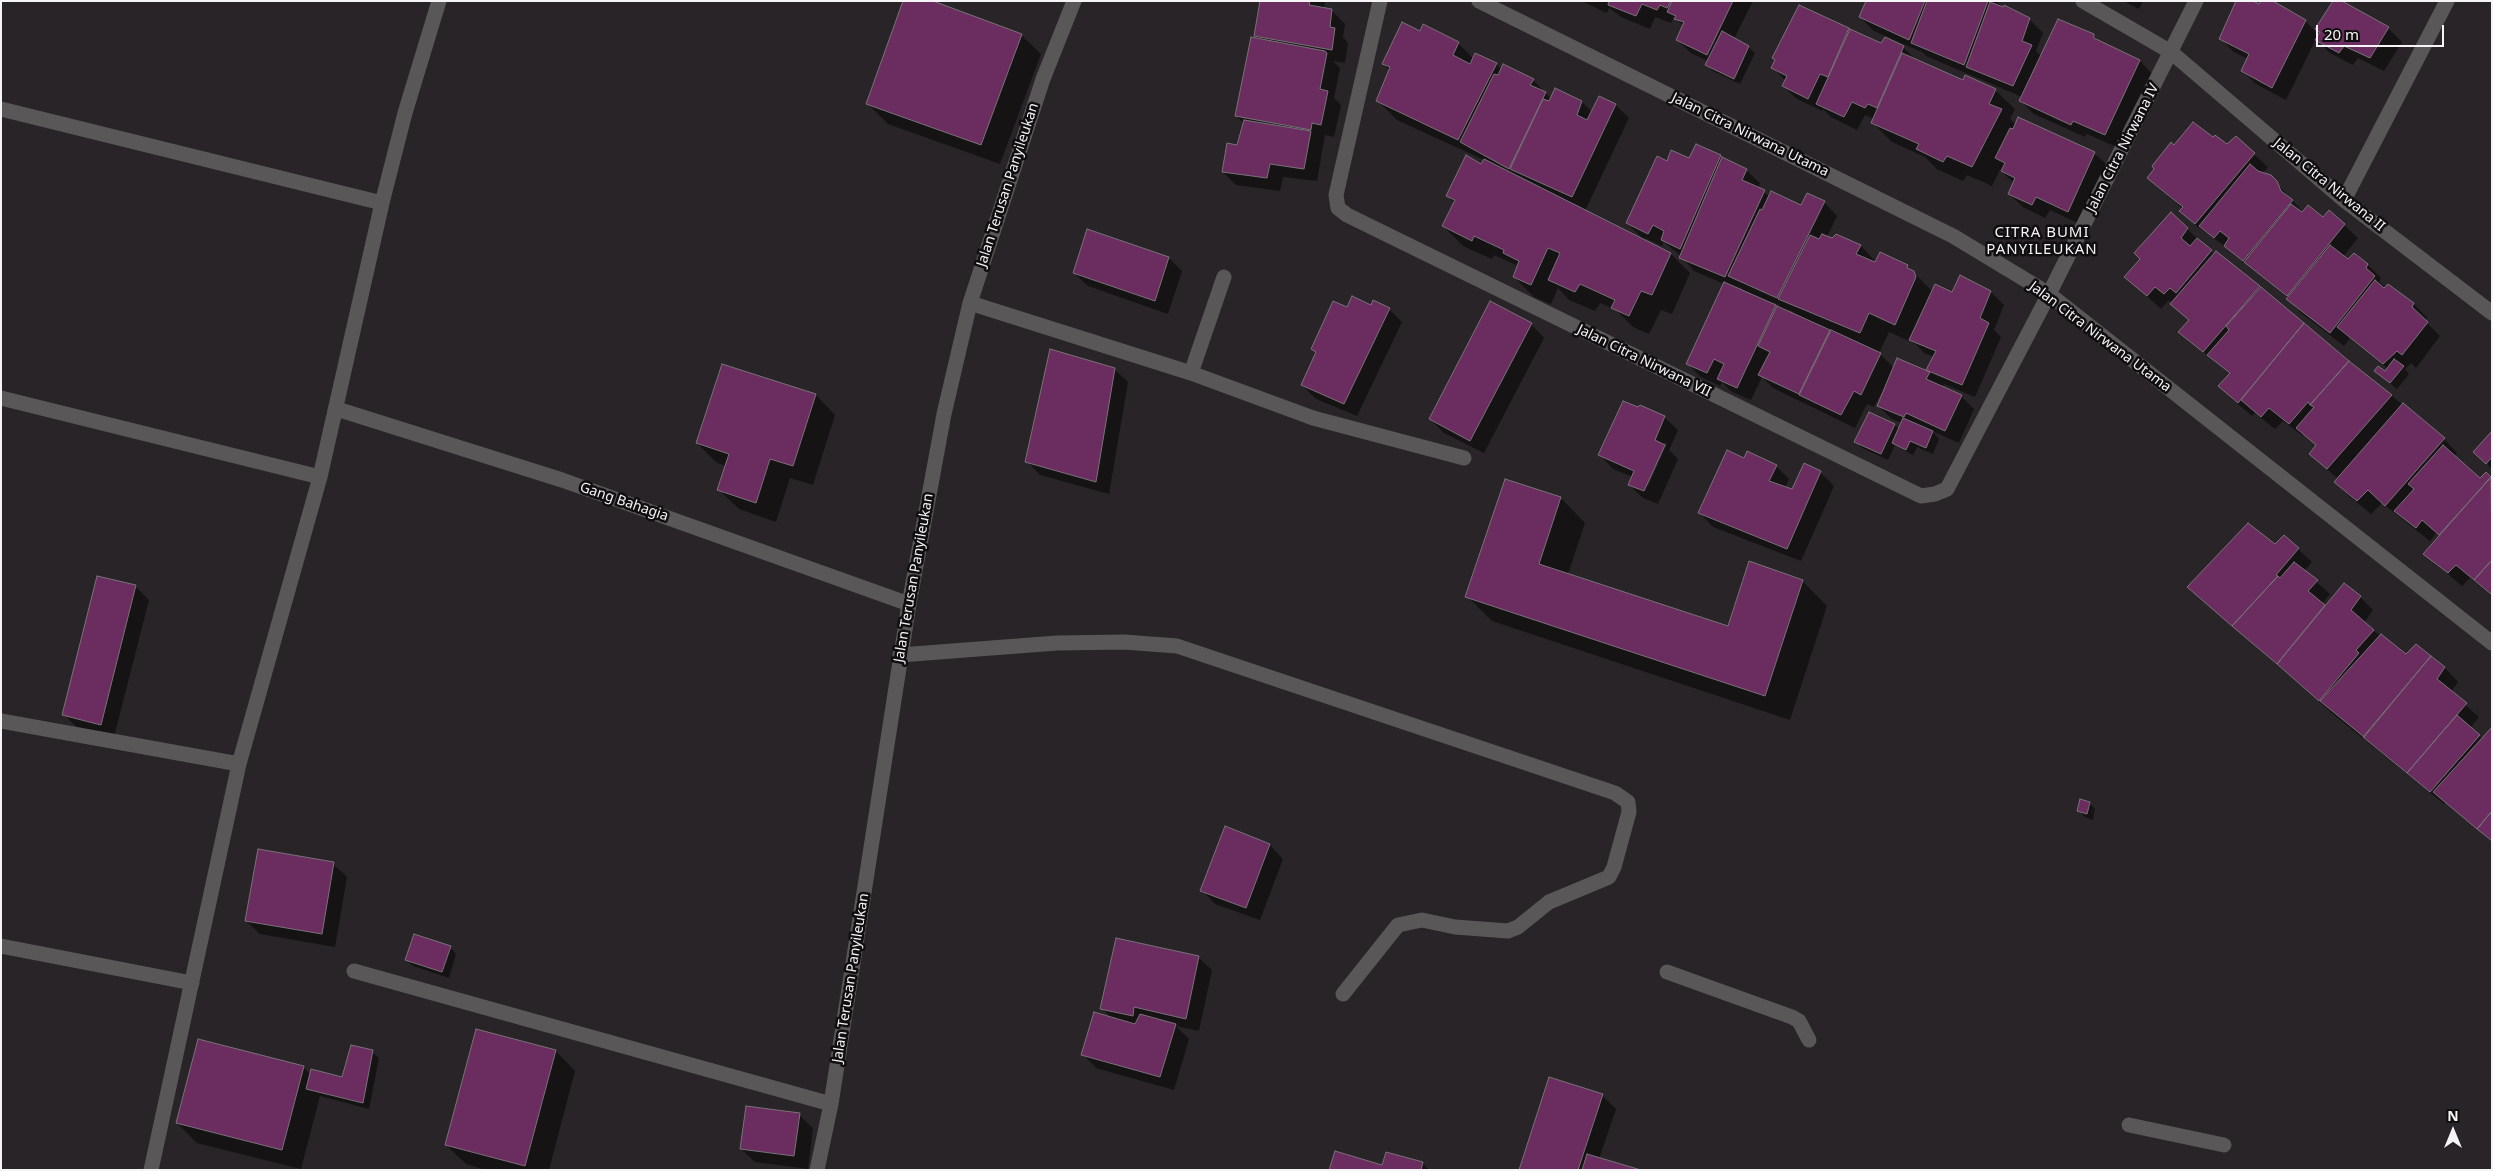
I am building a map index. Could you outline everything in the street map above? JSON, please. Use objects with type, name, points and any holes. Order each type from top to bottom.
[{"type":"street","points":[[151,1170],[239,764],[320,477],[337,410],[382,203],[408,104],[439,1]]},
{"type":"street","name":"Jalan Terusan Panyileukan","points":[[817,1170],[831,1104],[900,655],[944,414],[970,304],[1043,80],[1074,1]]},
{"type":"street","name":"Jalan Citra Nirwana VII","points":[[1380,1],[1336,195],[1338,208],[1347,215],[1922,496],[1935,494],[1947,489],[2048,294]]},
{"type":"street","name":"Jalan Citra Nirwana Utama","points":[[1479,1],[1952,236],[2048,294],[2492,643]]},
{"type":"street","name":"Jalan Citra Nirwana II","points":[[2082,1],[2171,52],[2344,200],[2492,313]]},
{"type":"street","name":"Jalan Citra Nirwana IV","points":[[2048,294],[2196,1]]},
{"type":"street","points":[[2344,200],[2447,1]]},
{"type":"street","points":[[1,109],[382,203]]},
{"type":"street","points":[[1191,373],[1224,277]]},
{"type":"street","points":[[970,304],[1191,373],[1313,418],[1464,458]]},
{"type":"street","points":[[1,398],[320,477]]},
{"type":"street","name":"Gang Bahagia","points":[[337,410],[562,480],[909,604]]},
{"type":"street","points":[[900,655],[1057,643],[1124,642],[1177,646],[1615,792],[1628,802],[1629,812],[1614,867],[1609,877],[1549,902],[1518,927],[1508,931],[1455,928],[1422,920],[1398,925],[1343,994]]},
{"type":"street","points":[[1,721],[239,764]]},
{"type":"street","points":[[1,946],[192,983]]},
{"type":"street","points":[[354,971],[831,1104]]},
{"type":"street","points":[[1666,972],[1792,1016],[1799,1021],[1809,1040]]},
{"type":"street","points":[[2129,1125],[2224,1145]]},
{"type":"building","points":[[903,1],[933,1],[1022,34],[981,145],[866,104]]},
{"type":"building","points":[[1260,1],[1310,1],[1309,5],[1332,9],[1330,27],[1335,28],[1332,50],[1254,36]]},
{"type":"building","points":[[1609,1],[1671,1],[1667,8],[1660,5],[1657,10],[1642,4],[1636,16],[1608,5]]},
{"type":"building","points":[[1672,1],[1733,1],[1707,55],[1676,40],[1684,22],[1674,19],[1676,16],[1667,12]]},
{"type":"building","points":[[1866,1],[1925,1],[1909,40],[1859,17]]},
{"type":"building","points":[[1927,1],[1988,1],[1964,65],[1911,43]]},
{"type":"building","points":[[2236,1],[2253,1],[2259,4],[2261,1],[2273,1],[2306,20],[2272,88],[2241,71],[2249,54],[2219,39]]},
{"type":"building","points":[[2333,1],[2342,1],[2389,27],[2370,58],[2344,46],[2339,53],[2315,40],[2320,32],[2315,29]]},
{"type":"building","points":[[1990,2],[2003,7],[2004,5],[2030,18],[2022,41],[2032,45],[2013,86],[1966,67]]},
{"type":"building","points":[[1799,5],[1849,28],[1828,77],[1820,74],[1808,99],[1782,86],[1787,76],[1771,68],[1775,60],[1772,58]]},
{"type":"building","points":[[2058,19],[2094,34],[2094,38],[2140,60],[2105,135],[2073,121],[2071,125],[2019,101]]},
{"type":"building","points":[[1402,22],[1420,31],[1423,24],[1459,42],[1453,55],[1470,64],[1475,53],[1497,63],[1458,140],[1376,101],[1390,67],[1382,64]]},
{"type":"building","points":[[1850,29],[1881,43],[1885,37],[1904,46],[1877,108],[1868,104],[1865,108],[1852,102],[1844,117],[1816,104]]},
{"type":"building","points":[[1722,31],[1749,46],[1734,79],[1705,65]]},
{"type":"building","points":[[1251,37],[1325,51],[1327,53],[1320,89],[1328,91],[1321,125],[1312,123],[1311,130],[1235,116]]},
{"type":"building","points":[[1902,53],[1963,80],[1965,75],[1996,89],[1989,104],[2002,109],[1972,167],[1947,156],[1943,162],[1916,149],[1919,144],[1871,123]]},
{"type":"building","points":[[1503,64],[1534,79],[1530,85],[1546,92],[1509,169],[1460,142],[1494,74],[1498,75]]},
{"type":"building","points":[[1555,88],[1582,101],[1577,115],[1587,120],[1599,96],[1616,104],[1572,197],[1510,169],[1543,99],[1549,101]]},
{"type":"building","points":[[2018,117],[2095,152],[2068,212],[2036,197],[2032,205],[2008,194],[2015,178],[2001,171],[2005,163],[1995,158],[2010,128],[2013,129]]},
{"type":"building","points":[[1244,120],[1311,131],[1304,169],[1270,164],[1267,178],[1222,172],[1227,143],[1237,145]]},
{"type":"building","points":[[2193,122],[2213,137],[2215,135],[2227,144],[2236,136],[2255,153],[2195,224],[2179,211],[2183,207],[2147,178],[2154,169],[2152,166],[2171,142],[2174,145]]},
{"type":"building","points":[[1696,144],[1721,155],[1680,249],[1661,240],[1664,231],[1653,225],[1648,234],[1626,223],[1657,156],[1667,161],[1671,150],[1689,158]]},
{"type":"building","points":[[1466,155],[1481,164],[1484,159],[1671,253],[1652,295],[1641,291],[1629,316],[1611,308],[1615,300],[1580,284],[1575,292],[1548,280],[1560,253],[1548,248],[1531,285],[1513,277],[1519,261],[1503,253],[1504,250],[1474,236],[1472,241],[1442,226],[1455,200],[1446,196]]},
{"type":"building","points":[[1722,157],[1747,169],[1742,180],[1765,190],[1725,277],[1679,258]]},
{"type":"building","points":[[2250,164],[2258,171],[2271,175],[2277,181],[2281,191],[2293,200],[2243,261],[2224,246],[2229,238],[2220,231],[2214,238],[2199,226]]},
{"type":"building","points":[[1771,191],[1801,205],[1807,193],[1825,201],[1777,298],[1728,276],[1760,209],[1762,210]]},
{"type":"building","points":[[2291,204],[2302,212],[2308,205],[2323,217],[2329,210],[2345,224],[2287,296],[2244,262]]},
{"type":"building","points":[[2171,212],[2188,228],[2181,238],[2190,246],[2197,238],[2212,250],[2176,293],[2170,288],[2164,294],[2155,287],[2147,296],[2124,277],[2140,259],[2134,253]]},
{"type":"building","points":[[1087,229],[1169,257],[1155,301],[1073,273]]},
{"type":"building","points":[[1822,234],[1832,238],[1836,234],[1861,245],[1856,254],[1875,262],[1880,252],[1908,265],[1907,268],[1914,271],[1916,277],[1895,325],[1869,313],[1860,333],[1778,299],[1810,235],[1819,239]]},
{"type":"building","points":[[2330,245],[2348,259],[2354,253],[2368,264],[2366,268],[2375,276],[2330,333],[2286,299]]},
{"type":"building","points":[[2216,251],[2260,286],[2203,352],[2178,332],[2189,320],[2170,304]]},
{"type":"building","points":[[1960,275],[1991,291],[1980,318],[1989,323],[1962,385],[1926,370],[1936,351],[1909,340],[1935,284],[1952,292]]},
{"type":"building","points":[[2375,280],[2384,288],[2388,284],[2414,303],[2412,307],[2428,322],[2402,355],[2397,351],[2383,364],[2337,327]]},
{"type":"building","points":[[1724,282],[1776,305],[1737,388],[1717,379],[1724,364],[1714,359],[1707,373],[1686,364]]},
{"type":"building","points":[[2261,287],[2304,323],[2238,403],[2218,386],[2230,373],[2207,355],[2229,330],[2226,326]]},
{"type":"building","points":[[1352,296],[1371,305],[1373,300],[1390,308],[1344,404],[1301,385],[1316,352],[1311,349],[1333,301],[1347,307]]},
{"type":"building","points":[[1490,301],[1532,323],[1470,441],[1429,419]]},
{"type":"building","points":[[1777,306],[1830,330],[1799,394],[1758,375],[1770,352],[1758,346]]},
{"type":"building","points":[[2304,323],[2349,361],[2310,405],[2308,402],[2289,424],[2269,408],[2261,417],[2241,400]]},
{"type":"building","points":[[1831,330],[1881,353],[1861,395],[1854,391],[1841,415],[1799,395]]},
{"type":"building","points":[[1050,349],[1115,368],[1096,482],[1025,462]]},
{"type":"building","points":[[1897,358],[1930,372],[1926,379],[1962,395],[1945,431],[1906,413],[1904,417],[1877,406]]},
{"type":"building","points":[[2394,359],[2404,366],[2390,383],[2374,371],[2378,366],[2385,371]]},
{"type":"building","points":[[2349,361],[2392,395],[2327,469],[2309,454],[2316,445],[2296,428],[2314,407],[2310,405]]},
{"type":"building","points":[[722,364],[816,394],[793,466],[770,459],[756,503],[717,490],[729,454],[696,443]]},
{"type":"building","points":[[1623,401],[1638,407],[1640,405],[1665,416],[1655,440],[1665,445],[1644,491],[1628,485],[1634,471],[1598,455]]},
{"type":"building","points":[[2403,403],[2445,438],[2385,506],[2368,490],[2357,501],[2334,482]]},
{"type":"building","points":[[1869,412],[1895,424],[1881,454],[1854,442]]},
{"type":"building","points":[[1903,418],[1933,431],[1926,448],[1910,441],[1906,450],[1892,443]]},
{"type":"building","points":[[2492,431],[2492,457],[2486,464],[2473,452]]},
{"type":"building","points":[[2443,445],[2480,478],[2486,472],[2491,477],[2439,535],[2422,520],[2416,528],[2394,511],[2414,489],[2408,484]]},
{"type":"building","points":[[1727,450],[1744,458],[1747,451],[1777,465],[1769,481],[1792,489],[1804,463],[1821,471],[1787,549],[1698,513]]},
{"type":"building","points":[[2491,477],[2492,560],[2474,580],[2456,565],[2448,573],[2423,554]]},
{"type":"building","points":[[1505,479],[1561,497],[1539,564],[1728,626],[1749,561],[1803,580],[1765,696],[1465,597]]},
{"type":"building","points":[[2248,523],[2275,544],[2284,535],[2299,548],[2276,575],[2278,576],[2232,626],[2187,587]]},
{"type":"building","points":[[2492,560],[2492,595],[2474,580]]},
{"type":"building","points":[[2294,562],[2318,580],[2308,591],[2325,605],[2277,664],[2232,626],[2278,576],[2280,578]]},
{"type":"building","points":[[97,576],[136,585],[101,725],[62,715]]},
{"type":"building","points":[[2344,583],[2361,596],[2351,610],[2374,630],[2356,650],[2359,653],[2319,701],[2277,664]]},
{"type":"building","points":[[2381,634],[2406,654],[2416,644],[2431,656],[2364,737],[2320,701]]},
{"type":"building","points":[[2431,656],[2445,667],[2437,679],[2467,703],[2407,773],[2363,737]]},
{"type":"building","points":[[2457,715],[2480,735],[2430,792],[2407,773]]},
{"type":"building","points":[[2492,727],[2492,811],[2477,829],[2433,792]]},
{"type":"building","points":[[2080,799],[2090,802],[2087,814],[2077,811]]},
{"type":"building","points":[[2492,811],[2492,841],[2477,829]]},
{"type":"building","points":[[1225,826],[1270,844],[1246,908],[1200,891]]},
{"type":"building","points":[[258,849],[334,862],[322,934],[245,921]]},
{"type":"building","points":[[414,934],[451,946],[442,972],[405,960]]},
{"type":"building","points":[[1116,938],[1199,956],[1186,1019],[1134,1007],[1133,1016],[1100,1009]]},
{"type":"building","points":[[1094,1012],[1135,1024],[1140,1014],[1176,1024],[1160,1077],[1081,1055]]},
{"type":"building","points":[[476,1029],[556,1050],[525,1166],[445,1145]]},
{"type":"building","points":[[198,1039],[304,1066],[282,1150],[176,1123]]},
{"type":"building","points":[[351,1045],[373,1050],[363,1103],[306,1089],[311,1069],[342,1077]]},
{"type":"building","points":[[1549,1077],[1603,1094],[1578,1170],[1519,1170]]},
{"type":"building","points":[[746,1106],[800,1113],[794,1156],[740,1149]]},
{"type":"building","points":[[1335,1151],[1382,1165],[1386,1152],[1423,1162],[1421,1170],[1329,1170]]},
{"type":"building","points":[[1587,1154],[1641,1170],[1582,1170]]},
{"type":"district","name":"CITRA BUMI PANYILEUKAN","points":[[2042,242]]}]
